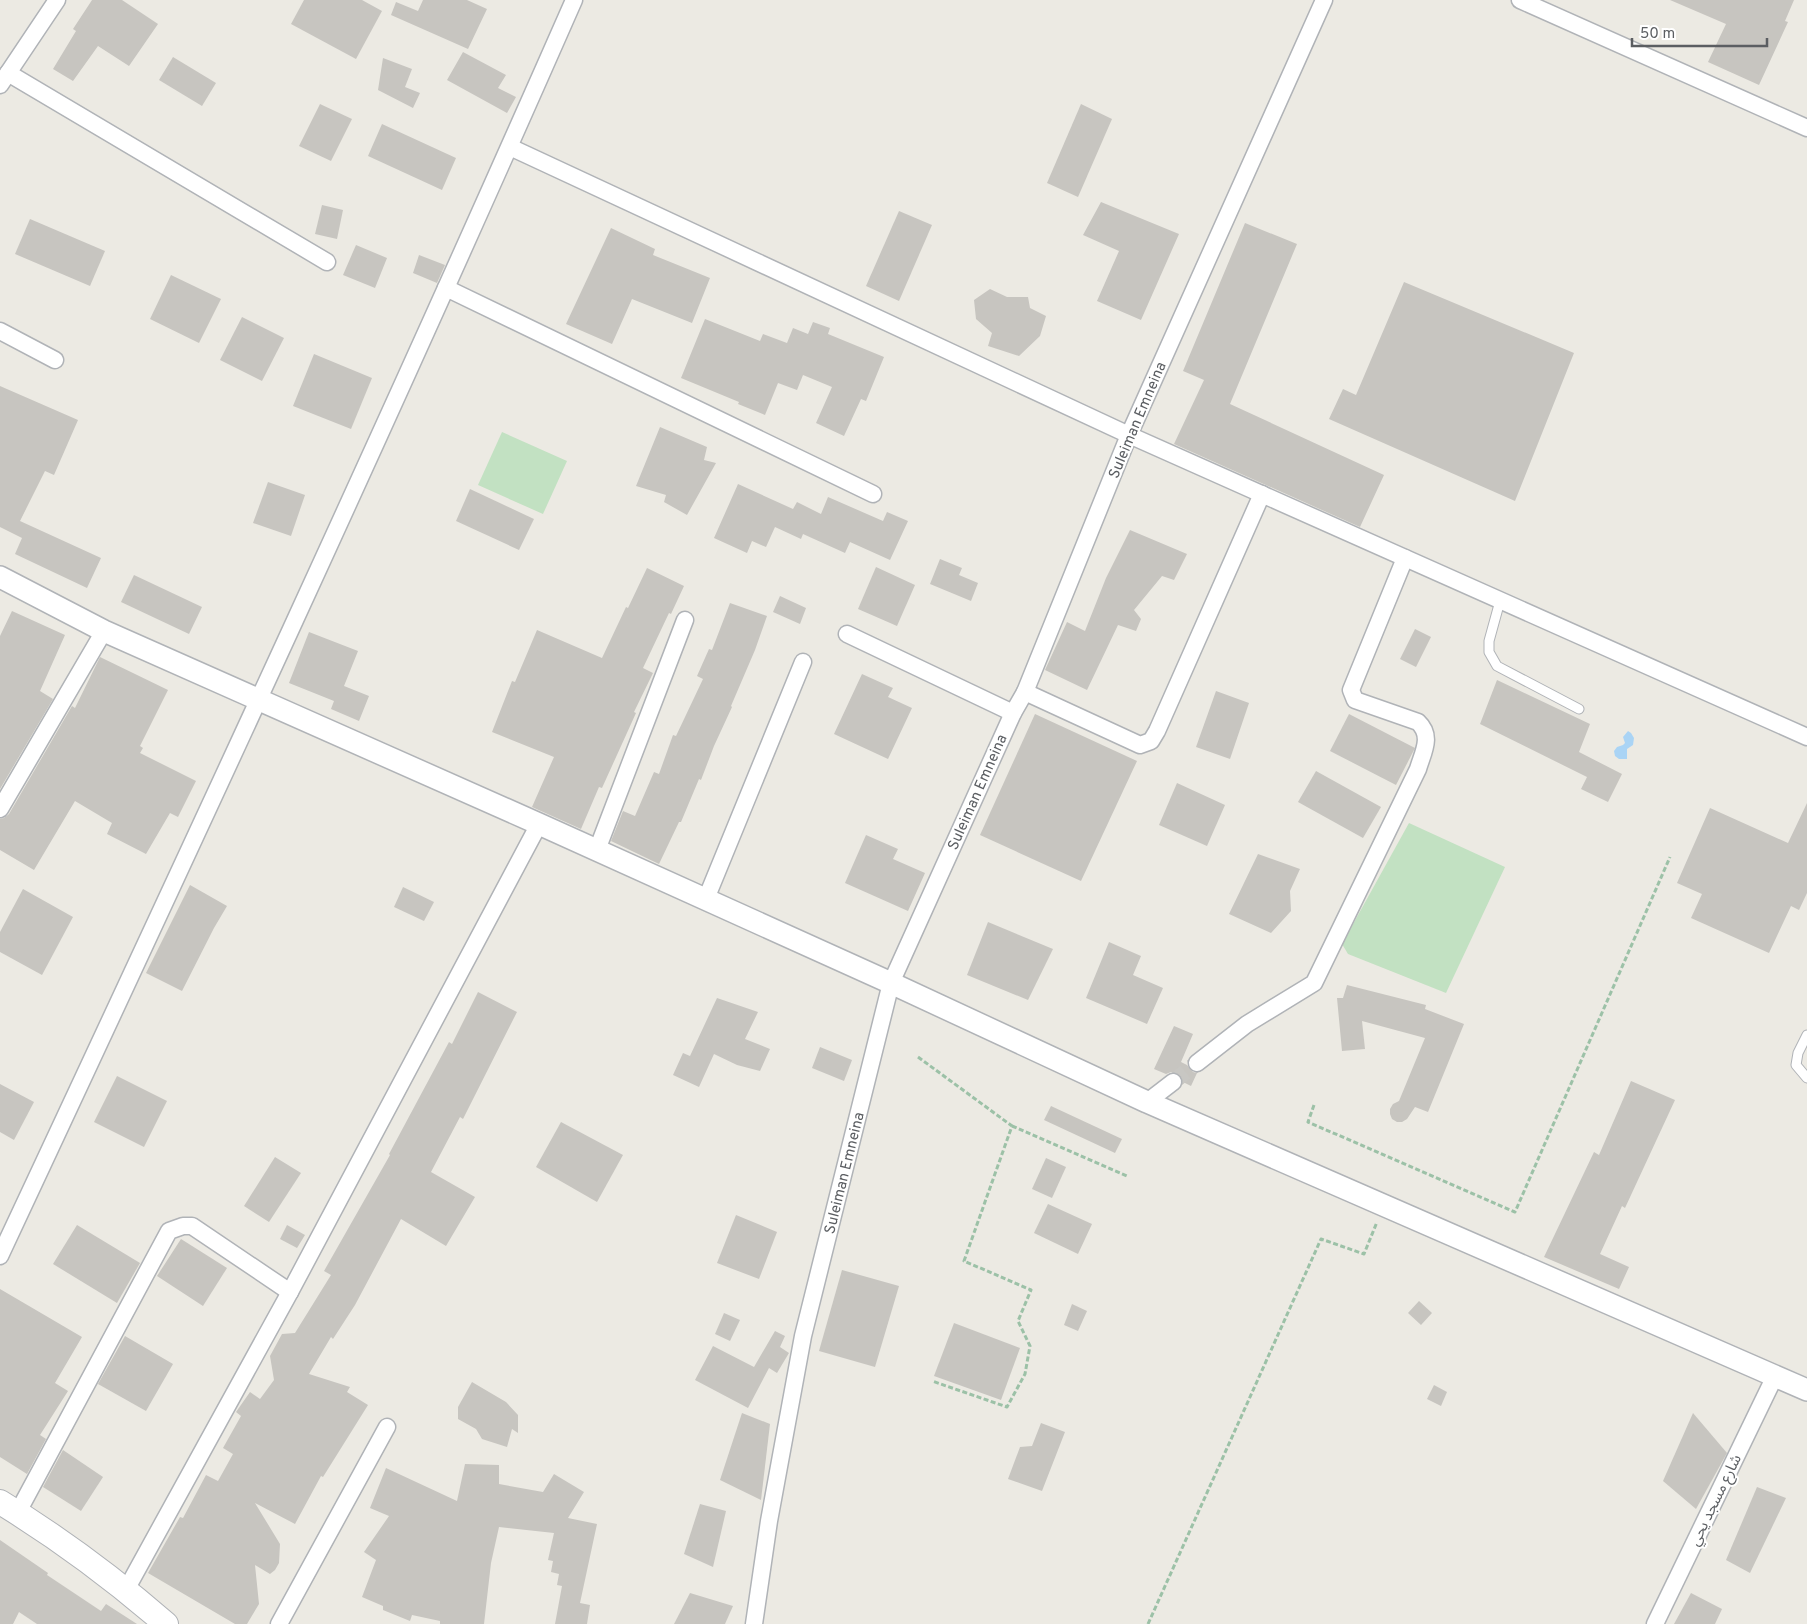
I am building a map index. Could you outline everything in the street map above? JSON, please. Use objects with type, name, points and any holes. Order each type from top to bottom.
[{"type":"main road","points":[[9,1507],[88,1561],[166,1624]]},
{"type":"street","points":[[57,0],[4,79],[327,262]]},
{"type":"street","points":[[0,1256],[260,699],[510,147],[574,0]]},
{"type":"street","name":"Suleiman Emneina","points":[[754,1624],[770,1521],[803,1336],[891,983],[1024,692],[1129,435],[1324,0]]},
{"type":"street","points":[[1520,0],[1807,128]]},
{"type":"street","points":[[510,147],[1129,435],[1807,737]]},
{"type":"street","points":[[446,288],[873,494]]},
{"type":"street","points":[[0,331],[55,360]]},
{"type":"street","points":[[1024,692],[1140,745],[1151,741],[1262,494]]},
{"type":"street","points":[[1197,1064],[1247,1024],[1314,983],[1418,769],[1427,740],[1427,732],[1423,726],[1418,722],[1355,700],[1351,690],[1405,558]]},
{"type":"street","points":[[0,577],[104,631],[540,824],[891,983],[1147,1102],[1807,1390]]},
{"type":"street","points":[[597,850],[685,620]]},
{"type":"street","points":[[0,809],[104,631]]},
{"type":"street","points":[[847,634],[1013,713]]},
{"type":"street","points":[[706,899],[803,662]]},
{"type":"street","points":[[126,1590],[290,1292],[540,824]]},
{"type":"street","points":[[1147,1102],[1173,1082]]},
{"type":"street","points":[[9,1507],[169,1231],[183,1226],[192,1226],[290,1292]]},
{"type":"street","name":"شارع مسجد يحي","points":[[1654,1624],[1775,1376]]},
{"type":"street","points":[[279,1624],[386,1427]]},
{"type":"lane","points":[[1500,601],[1489,641],[1489,652],[1497,666],[1579,709]]},
{"type":"lane","points":[[1807,1035],[1798,1053],[1796,1065],[1804,1077],[1807,1078]]},
{"type":"path","points":[[1314,1105],[1308,1122],[1515,1212],[1670,857]]},
{"type":"path","points":[[918,1058],[1012,1126],[1127,1176]]},
{"type":"path","points":[[932,1381],[1007,1407],[1025,1374],[1030,1346],[1018,1321],[1031,1290],[964,1261],[1012,1126]]},
{"type":"path","points":[[1148,1624],[1321,1239],[1364,1254],[1384,1205]]},
{"type":"green space","points":[[502,432],[567,461],[543,514],[478,485]]},
{"type":"green space","points":[[1409,823],[1505,867],[1446,993],[1348,954],[1342,944]]},
{"type":"water","points":[[1628,731],[1634,738],[1633,745],[1627,749],[1627,759],[1619,759],[1615,756],[1614,751],[1625,743],[1623,737]]},
{"type":"building","points":[[92,0],[122,0],[158,24],[129,66],[98,46],[73,81],[53,69],[76,31],[73,29]]},
{"type":"building","points":[[304,0],[362,0],[382,11],[356,59],[291,24]]},
{"type":"building","points":[[423,0],[467,0],[487,9],[468,49],[391,15],[396,2],[418,11]]},
{"type":"building","points":[[1670,0],[1794,0],[1785,21],[1788,22],[1759,85],[1708,62],[1726,24]]},
{"type":"building","points":[[463,52],[506,75],[498,88],[516,97],[507,113],[447,80]]},
{"type":"building","points":[[173,57],[216,83],[202,106],[159,80]]},
{"type":"building","points":[[383,58],[412,69],[405,87],[420,93],[413,108],[378,90]]},
{"type":"building","points":[[320,104],[352,119],[331,161],[299,146]]},
{"type":"building","points":[[1081,104],[1112,119],[1078,197],[1047,183]]},
{"type":"building","points":[[382,124],[456,158],[442,190],[368,156]]},
{"type":"building","points":[[1101,202],[1179,234],[1141,320],[1097,301],[1119,251],[1083,235]]},
{"type":"building","points":[[322,205],[343,210],[337,239],[315,234]]},
{"type":"building","points":[[899,211],[932,225],[899,301],[866,286]]},
{"type":"building","points":[[30,219],[105,251],[90,286],[15,254]]},
{"type":"building","points":[[1245,223],[1297,244],[1230,404],[1384,475],[1360,527],[1174,444],[1204,380],[1183,371]]},
{"type":"building","points":[[611,228],[655,249],[653,255],[710,278],[692,323],[632,299],[612,344],[566,324]]},
{"type":"building","points":[[356,245],[387,258],[375,288],[343,275]]},
{"type":"building","points":[[419,255],[445,265],[437,283],[413,273]]},
{"type":"building","points":[[171,275],[221,299],[199,343],[150,319]]},
{"type":"building","points":[[1404,282],[1574,353],[1515,501],[1329,419],[1343,389],[1356,395]]},
{"type":"building","points":[[990,289],[1007,297],[1028,297],[1030,308],[1046,316],[1040,336],[1019,356],[988,346],[992,333],[976,319],[974,300]]},
{"type":"building","points":[[242,317],[284,338],[262,381],[220,360]]},
{"type":"building","points":[[705,319],[760,341],[763,334],[787,343],[793,328],[808,334],[813,322],[830,328],[828,334],[884,357],[866,401],[861,399],[844,436],[816,423],[832,387],[803,375],[797,390],[778,383],[765,415],[681,378]]},
{"type":"building","points":[[314,354],[372,378],[351,429],[293,406]]},
{"type":"building","points":[[0,386],[78,420],[54,475],[45,471],[20,521],[101,558],[87,588],[15,554],[22,538],[0,527]]},
{"type":"building","points":[[660,427],[707,447],[704,460],[716,463],[687,515],[664,502],[666,495],[636,486]]},
{"type":"building","points":[[268,482],[305,495],[291,536],[253,523]]},
{"type":"building","points":[[738,484],[793,509],[797,502],[821,514],[828,497],[883,521],[887,512],[908,521],[890,560],[850,542],[845,553],[803,534],[801,539],[775,527],[766,547],[752,541],[747,553],[714,538]]},
{"type":"building","points":[[470,489],[534,519],[519,550],[456,521]]},
{"type":"building","points":[[1130,530],[1187,554],[1174,580],[1162,576],[1134,610],[1141,619],[1136,631],[1118,625],[1087,690],[1045,670],[1067,622],[1085,631],[1106,578]]},
{"type":"building","points":[[940,559],[962,568],[959,575],[978,583],[971,601],[930,584]]},
{"type":"building","points":[[876,567],[915,585],[897,626],[858,609]]},
{"type":"building","points":[[647,568],[684,586],[643,668],[653,673],[634,712],[636,713],[602,788],[599,787],[581,829],[532,807],[554,757],[492,732],[512,681],[515,682],[537,630],[602,658]]},
{"type":"building","points":[[134,575],[202,607],[189,634],[121,602]]},
{"type":"building","points":[[780,596],[806,608],[800,624],[773,612]]},
{"type":"building","points":[[730,603],[767,616],[755,650],[701,780],[699,779],[681,822],[679,822],[659,864],[611,841],[623,811],[635,816],[654,772],[659,774],[673,735],[676,736],[703,679],[697,676],[709,649],[712,650]]},
{"type":"building","points":[[12,611],[65,635],[40,691],[53,699],[0,789],[0,636]]},
{"type":"building","points":[[1415,629],[1431,637],[1416,667],[1400,659]]},
{"type":"building","points":[[309,632],[358,651],[344,686],[369,696],[359,721],[331,709],[334,701],[289,683]]},
{"type":"building","points":[[100,657],[168,690],[140,746],[143,748],[140,753],[196,781],[178,817],[170,813],[146,854],[107,834],[112,823],[75,801],[34,870],[0,850],[0,819],[9,814],[72,706],[75,708]]},
{"type":"building","points":[[862,674],[893,688],[888,697],[912,708],[888,759],[834,734]]},
{"type":"building","points":[[1497,680],[1590,724],[1579,752],[1622,774],[1608,802],[1581,789],[1587,777],[1480,724]]},
{"type":"building","points":[[1216,691],[1249,703],[1230,759],[1196,747]]},
{"type":"building","points":[[1035,714],[1137,761],[1081,881],[980,835]]},
{"type":"building","points":[[1349,714],[1415,748],[1396,785],[1330,751]]},
{"type":"building","points":[[1316,771],[1381,807],[1363,838],[1298,802]]},
{"type":"building","points":[[1177,783],[1225,805],[1207,846],[1159,825]]},
{"type":"building","points":[[1807,803],[1807,893],[1799,910],[1791,906],[1769,953],[1691,918],[1702,894],[1677,883],[1710,808],[1788,843]]},
{"type":"building","points":[[866,835],[898,849],[893,859],[925,873],[908,911],[845,883]]},
{"type":"building","points":[[1258,854],[1300,869],[1290,891],[1291,911],[1271,933],[1229,914]]},
{"type":"building","points":[[190,885],[227,906],[182,991],[146,973]]},
{"type":"building","points":[[403,887],[434,902],[424,921],[394,907]]},
{"type":"building","points":[[23,889],[73,917],[42,975],[0,952],[0,932]]},
{"type":"building","points":[[988,922],[1053,949],[1028,1000],[967,975]]},
{"type":"building","points":[[1109,942],[1141,956],[1133,975],[1163,988],[1147,1024],[1086,998]]},
{"type":"building","points":[[1347,985],[1426,1005],[1425,1009],[1464,1024],[1428,1112],[1415,1107],[1407,1119],[1402,1122],[1392,1119],[1390,1114],[1393,1104],[1399,1101],[1425,1038],[1362,1021],[1365,1049],[1342,1051],[1337,998],[1343,998]]},
{"type":"building","points":[[478,992],[517,1012],[463,1119],[460,1117],[431,1172],[475,1197],[446,1246],[401,1219],[355,1305],[333,1339],[331,1337],[309,1374],[350,1387],[347,1392],[368,1405],[323,1477],[321,1476],[295,1524],[255,1503],[280,1544],[279,1563],[270,1574],[255,1565],[259,1604],[247,1624],[235,1624],[148,1573],[180,1517],[183,1518],[206,1475],[218,1481],[233,1454],[223,1448],[241,1416],[236,1412],[250,1392],[260,1399],[274,1380],[270,1356],[282,1334],[295,1333],[331,1275],[324,1271],[390,1155],[449,1042],[452,1044]]},
{"type":"building","points":[[717,998],[758,1012],[745,1039],[770,1049],[760,1071],[737,1065],[714,1054],[699,1087],[673,1075],[683,1053],[690,1056]]},
{"type":"building","points":[[1174,1026],[1193,1034],[1181,1062],[1197,1073],[1191,1086],[1183,1082],[1181,1076],[1177,1073],[1171,1072],[1166,1074],[1154,1069]]},
{"type":"building","points":[[820,1047],[852,1060],[844,1081],[812,1068]]},
{"type":"building","points":[[117,1076],[167,1101],[144,1147],[94,1122]]},
{"type":"building","points":[[1631,1081],[1675,1100],[1625,1208],[1622,1206],[1600,1254],[1629,1267],[1619,1289],[1544,1257],[1594,1152],[1599,1155]]},
{"type":"building","points":[[0,1084],[34,1102],[14,1140],[0,1132]]},
{"type":"building","points":[[1051,1106],[1122,1139],[1115,1153],[1044,1120]]},
{"type":"building","points":[[561,1122],[623,1155],[597,1202],[536,1167]]},
{"type":"building","points":[[275,1157],[301,1173],[269,1222],[244,1206]]},
{"type":"building","points":[[1046,1158],[1066,1167],[1052,1198],[1032,1189]]},
{"type":"building","points":[[1048,1204],[1092,1224],[1078,1254],[1034,1233]]},
{"type":"building","points":[[736,1215],[777,1232],[759,1279],[717,1263]]},
{"type":"building","points":[[77,1225],[140,1263],[117,1303],[53,1264]]},
{"type":"building","points":[[287,1225],[305,1235],[297,1248],[280,1239]]},
{"type":"building","points":[[181,1239],[227,1268],[203,1306],[157,1276]]},
{"type":"building","points":[[842,1270],[899,1286],[875,1367],[819,1351]]},
{"type":"building","points":[[0,1289],[82,1337],[55,1383],[68,1391],[40,1435],[46,1439],[27,1474],[0,1457]]},
{"type":"building","points":[[1419,1301],[1432,1313],[1421,1325],[1408,1313]]},
{"type":"building","points":[[1072,1304],[1087,1311],[1078,1331],[1064,1325]]},
{"type":"building","points":[[724,1313],[740,1320],[730,1341],[715,1334]]},
{"type":"building","points":[[954,1323],[1020,1348],[1001,1400],[934,1376]]},
{"type":"building","points":[[775,1331],[785,1336],[780,1347],[789,1353],[777,1373],[769,1368],[748,1408],[695,1380],[713,1346],[754,1367]]},
{"type":"building","points":[[125,1336],[173,1364],[146,1411],[98,1384]]},
{"type":"building","points":[[472,1382],[506,1402],[518,1415],[518,1433],[512,1429],[507,1447],[482,1439],[476,1429],[458,1419],[458,1407]]},
{"type":"building","points":[[1434,1385],[1447,1392],[1441,1406],[1427,1399]]},
{"type":"building","points":[[742,1413],[770,1424],[761,1500],[720,1480]]},
{"type":"building","points":[[1693,1413],[1727,1453],[1696,1509],[1663,1481]]},
{"type":"building","points":[[1041,1423],[1065,1432],[1042,1491],[1008,1479],[1020,1447],[1032,1446]]},
{"type":"building","points":[[63,1450],[103,1477],[81,1511],[43,1487]]},
{"type":"building","points":[[465,1464],[499,1465],[499,1484],[543,1492],[554,1474],[584,1492],[568,1518],[597,1524],[580,1603],[590,1605],[587,1624],[555,1624],[562,1586],[557,1585],[559,1574],[551,1572],[553,1561],[548,1560],[554,1533],[499,1527],[491,1563],[484,1624],[440,1624],[440,1621],[412,1615],[410,1621],[383,1610],[383,1606],[362,1597],[376,1560],[364,1552],[389,1516],[370,1508],[386,1468],[457,1501]]},
{"type":"building","points":[[1757,1487],[1786,1498],[1750,1573],[1726,1560]]},
{"type":"building","points":[[700,1504],[726,1511],[713,1567],[684,1554]]},
{"type":"building","points":[[0,1540],[48,1573],[47,1575],[101,1611],[106,1604],[137,1624],[37,1624],[19,1612],[13,1624],[0,1624]]},
{"type":"building","points":[[690,1593],[733,1606],[725,1624],[674,1624]]},
{"type":"building","points":[[1691,1593],[1722,1609],[1715,1624],[1674,1624]]},
{"type":"tunnel","points":[[1173,1082],[1197,1063]]}]
